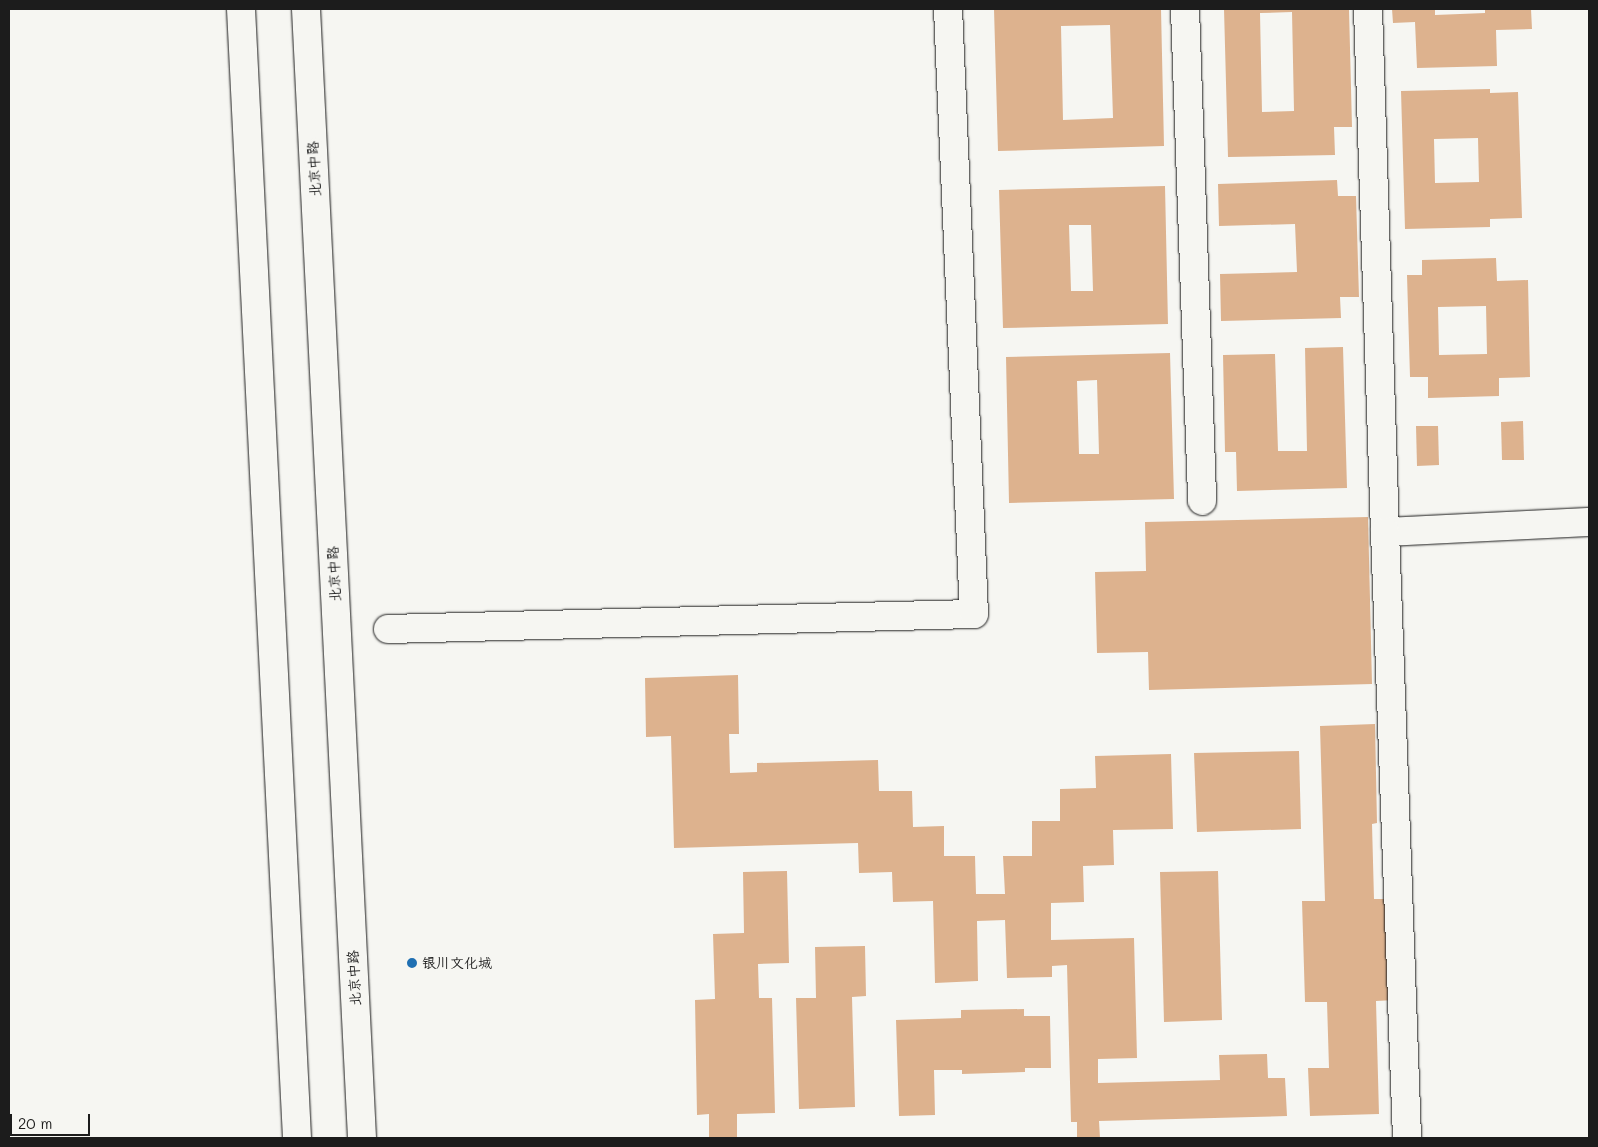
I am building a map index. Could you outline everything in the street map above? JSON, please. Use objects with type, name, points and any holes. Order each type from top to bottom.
[{"type":"street","points":[[241,9],[297,1138]]},
{"type":"street","name":"北京中路","points":[[306,9],[362,1138]]},
{"type":"street","points":[[388,629],[974,614],[948,9]]},
{"type":"street","points":[[1185,9],[1202,501]]},
{"type":"street","points":[[1368,9],[1407,1138]]},
{"type":"street","points":[[1385,532],[1589,522]]},
{"type":"building","points":[[994,9],[1161,9],[1164,146],[998,151]],"holes":[[[1110,25],[1113,118],[1063,120],[1061,26]]]},
{"type":"building","points":[[1224,9],[1349,9],[1352,127],[1334,127],[1335,155],[1228,157]],"holes":[[[1292,12],[1294,111],[1262,112],[1260,13]]]},
{"type":"building","points":[[1392,9],[1435,9],[1435,15],[1485,13],[1485,9],[1531,9],[1532,29],[1496,30],[1497,66],[1417,68],[1415,22],[1393,23]]},
{"type":"building","points":[[1490,89],[1490,93],[1518,92],[1522,218],[1490,219],[1490,227],[1405,229],[1401,91]],"holes":[[[1478,138],[1479,182],[1435,183],[1434,139]]]},
{"type":"building","points":[[1337,180],[1338,196],[1356,196],[1359,297],[1340,297],[1341,318],[1221,321],[1220,274],[1297,272],[1295,224],[1219,226],[1218,184]]},
{"type":"building","points":[[1165,186],[1168,324],[1003,328],[999,190]],"holes":[[[1069,225],[1091,225],[1093,291],[1071,291]]]},
{"type":"building","points":[[1496,258],[1497,281],[1528,280],[1530,377],[1499,378],[1499,396],[1428,398],[1428,377],[1410,377],[1407,275],[1422,275],[1422,260]],"holes":[[[1486,306],[1487,354],[1439,355],[1438,307]]]},
{"type":"building","points":[[1343,347],[1347,488],[1237,491],[1236,452],[1225,452],[1223,355],[1275,354],[1278,451],[1307,451],[1305,348]]},
{"type":"building","points":[[1170,353],[1174,499],[1009,503],[1006,357]],"holes":[[[1097,380],[1099,454],[1079,454],[1077,381]]]},
{"type":"building","points":[[1523,421],[1524,460],[1502,460],[1501,422]]},
{"type":"building","points":[[1416,426],[1438,426],[1439,465],[1417,466]]},
{"type":"building","points":[[1368,517],[1372,684],[1149,690],[1148,652],[1097,653],[1095,572],[1146,571],[1145,522]]},
{"type":"building","points":[[738,675],[739,734],[729,734],[730,773],[757,772],[757,763],[878,760],[879,791],[912,791],[913,827],[944,826],[944,856],[975,856],[976,894],[1005,894],[1003,856],[1032,856],[1032,821],[1060,821],[1060,789],[1096,788],[1095,756],[1171,754],[1173,829],[1113,830],[1114,865],[1083,866],[1084,902],[1051,903],[1051,940],[1134,938],[1137,1058],[1098,1059],[1098,1083],[1220,1080],[1219,1055],[1267,1054],[1268,1078],[1285,1078],[1287,1116],[1099,1121],[1100,1138],[1077,1138],[1077,1122],[1071,1122],[1067,965],[1052,966],[1052,977],[1007,978],[1005,920],[977,921],[978,981],[935,983],[933,901],[893,902],[892,872],[859,873],[858,843],[674,848],[671,736],[646,737],[645,678]]},
{"type":"building","points":[[1375,724],[1377,823],[1372,824],[1374,899],[1392,899],[1395,1000],[1376,1001],[1379,1114],[1310,1116],[1308,1068],[1329,1068],[1327,1002],[1305,1002],[1302,901],[1325,901],[1320,726]]},
{"type":"building","points":[[1299,751],[1301,829],[1197,832],[1194,753]]},
{"type":"building","points":[[787,871],[789,963],[758,964],[759,998],[772,998],[775,1113],[737,1114],[737,1138],[709,1138],[709,1114],[697,1115],[695,1000],[715,999],[713,934],[744,933],[743,872]]},
{"type":"building","points":[[1218,871],[1222,1020],[1164,1022],[1160,872]]},
{"type":"building","points":[[865,946],[866,996],[852,997],[855,1107],[799,1109],[796,998],[816,998],[815,947]]},
{"type":"building","points":[[1024,1009],[1024,1016],[1050,1016],[1051,1068],[1025,1068],[1025,1072],[962,1074],[962,1070],[934,1070],[935,1115],[899,1116],[896,1020],[961,1018],[961,1010]]},
{"type":"place","name":"银川文化城","points":[[412,963]]}]
